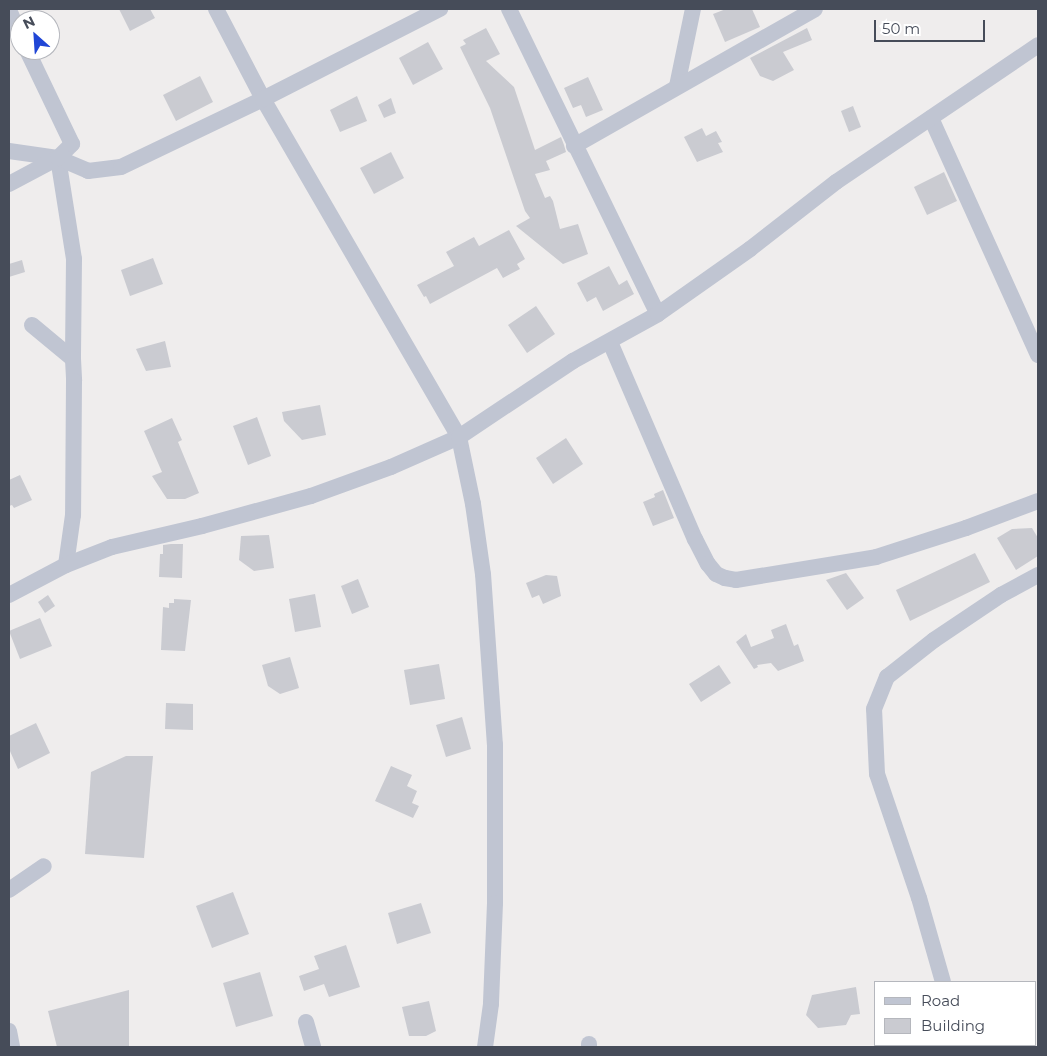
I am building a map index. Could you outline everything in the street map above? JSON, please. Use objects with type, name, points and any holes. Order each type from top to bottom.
[{"type":"street","points":[[216,9],[263,99],[459,437],[473,504],[483,574],[495,745],[495,903],[491,1004],[485,1047]]},
{"type":"street","points":[[9,151],[58,158],[88,171],[121,167],[263,99],[440,9]]},
{"type":"street","points":[[509,9],[574,146],[658,314]]},
{"type":"street","points":[[677,86],[694,9]]},
{"type":"street","points":[[574,146],[815,9]]},
{"type":"street","points":[[9,595],[66,565],[130,542],[202,526],[310,496],[391,467],[459,437],[522,393],[658,314],[750,249],[836,182],[1038,45]]},
{"type":"street","points":[[9,184],[58,158],[72,144],[32,60]]},
{"type":"street","points":[[931,118],[1038,355]]},
{"type":"street","points":[[58,158],[74,260],[72,358],[74,381],[73,515],[66,565]]},
{"type":"street","points":[[32,325],[72,358]]},
{"type":"street","points":[[610,342],[695,538],[708,564],[716,574],[724,578],[736,580],[876,557],[966,528],[1038,501]]},
{"type":"street","points":[[943,981],[919,898],[877,774],[874,709],[887,677],[942,635],[1001,595],[1038,575]]},
{"type":"street","points":[[9,890],[44,866]]},
{"type":"street","points":[[306,1022],[313,1047]]},
{"type":"street","points":[[9,1031],[12,1047]]},
{"type":"building","points":[[119,9],[150,9],[155,18],[130,31]]},
{"type":"building","points":[[726,9],[752,9],[760,27],[725,42],[713,14]]},
{"type":"building","points":[[486,28],[500,54],[486,61],[514,87],[535,150],[561,137],[564,145],[566,152],[546,161],[550,170],[535,174],[545,198],[550,196],[553,201],[560,229],[578,224],[588,254],[563,264],[516,226],[530,218],[525,211],[490,108],[460,47],[466,44],[463,40]]},
{"type":"building","points":[[807,28],[812,40],[783,52],[794,70],[773,81],[760,76],[750,58]]},
{"type":"building","points":[[428,42],[443,69],[413,85],[399,58]]},
{"type":"building","points":[[200,76],[213,102],[176,121],[163,95]]},
{"type":"building","points":[[588,77],[603,110],[586,117],[581,105],[573,108],[564,88]]},
{"type":"building","points":[[357,96],[367,121],[340,132],[330,110]]},
{"type":"building","points":[[391,98],[396,113],[384,118],[378,105]]},
{"type":"building","points":[[853,106],[861,127],[849,132],[841,111]]},
{"type":"building","points":[[702,128],[706,136],[716,131],[722,142],[718,143],[723,152],[697,162],[684,137]]},
{"type":"building","points":[[391,152],[404,178],[374,194],[360,168]]},
{"type":"building","points":[[944,172],[957,201],[927,215],[914,187]]},
{"type":"building","points":[[509,230],[525,259],[517,264],[520,269],[503,278],[497,268],[430,304],[417,285],[454,266],[446,252],[474,237],[479,246]]},
{"type":"building","points":[[153,258],[163,284],[130,296],[121,270]]},
{"type":"building","points":[[22,260],[25,272],[9,277],[9,264]]},
{"type":"building","points":[[609,266],[619,285],[627,280],[634,294],[603,311],[596,297],[587,302],[577,283]]},
{"type":"building","points":[[536,306],[555,334],[527,353],[508,325]]},
{"type":"building","points":[[165,341],[171,367],[146,371],[136,349]]},
{"type":"building","points":[[320,405],[326,435],[302,440],[284,421],[282,412]]},
{"type":"building","points":[[257,417],[271,456],[248,465],[233,426]]},
{"type":"building","points":[[172,418],[182,440],[178,442],[199,493],[185,499],[167,499],[152,476],[162,472],[144,431]]},
{"type":"building","points":[[566,438],[583,464],[553,484],[536,458]]},
{"type":"building","points":[[20,475],[32,500],[14,508],[12,505],[9,506],[9,480]]},
{"type":"building","points":[[663,490],[674,518],[653,526],[643,502],[655,497],[654,494]]},
{"type":"building","points":[[1032,528],[1038,538],[1038,556],[1016,570],[997,538],[1012,529]]},
{"type":"building","points":[[269,535],[274,568],[254,571],[239,560],[241,536]]},
{"type":"building","points":[[183,544],[182,578],[159,577],[160,554],[163,554],[163,545]]},
{"type":"building","points":[[975,553],[990,582],[910,621],[896,590]]},
{"type":"building","points":[[846,573],[864,598],[847,610],[826,580]]},
{"type":"building","points":[[546,575],[557,576],[561,596],[543,604],[539,595],[532,598],[526,583]]},
{"type":"building","points":[[358,579],[369,607],[352,614],[341,586]]},
{"type":"building","points":[[315,594],[321,627],[295,632],[289,599]]},
{"type":"building","points":[[48,595],[55,606],[45,613],[38,602]]},
{"type":"building","points":[[174,599],[191,600],[185,651],[161,650],[163,607],[169,608],[169,603],[174,603]]},
{"type":"building","points":[[40,618],[52,646],[20,659],[9,631]]},
{"type":"building","points":[[786,624],[794,646],[798,644],[804,661],[778,671],[771,663],[757,665],[758,667],[754,669],[736,642],[746,634],[751,647],[774,638],[771,630]]},
{"type":"building","points":[[290,657],[299,688],[280,694],[268,686],[262,665]]},
{"type":"building","points":[[439,664],[445,699],[410,705],[404,670]]},
{"type":"building","points":[[719,665],[731,683],[701,702],[689,684]]},
{"type":"building","points":[[166,703],[193,704],[193,730],[165,729]]},
{"type":"building","points":[[462,717],[471,749],[446,757],[436,725]]},
{"type":"building","points":[[36,723],[50,753],[18,769],[9,749],[9,736]]},
{"type":"building","points":[[126,756],[153,756],[144,858],[85,854],[91,772]]},
{"type":"building","points":[[391,766],[412,775],[407,786],[417,791],[412,803],[419,806],[413,818],[375,801]]},
{"type":"building","points":[[233,892],[249,934],[212,948],[196,906]]},
{"type":"building","points":[[421,903],[431,933],[397,944],[388,913]]},
{"type":"building","points":[[346,945],[360,987],[329,997],[324,984],[304,991],[299,976],[319,969],[314,956]]},
{"type":"building","points":[[260,972],[273,1016],[236,1027],[223,983]]},
{"type":"building","points":[[856,987],[860,1014],[851,1015],[846,1025],[818,1028],[806,1015],[812,995]]},
{"type":"building","points":[[129,990],[129,1047],[57,1047],[48,1011]]},
{"type":"building","points":[[429,1001],[436,1031],[426,1036],[409,1036],[402,1007]]}]
